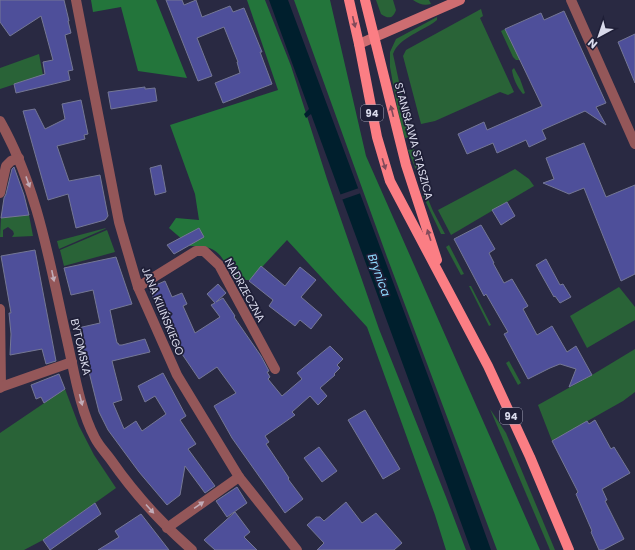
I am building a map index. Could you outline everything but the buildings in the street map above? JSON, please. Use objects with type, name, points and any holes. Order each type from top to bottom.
[{"type":"main road","name":"STANISŁAWA STASZICA","points":[[349,0],[377,137],[390,182],[485,360],[505,402],[569,550]]},
{"type":"main road","name":"STANISŁAWA STASZICA","points":[[365,0],[406,165],[445,286]]},
{"type":"street","name":"JANA KILIŃSKIEGO","points":[[76,0],[119,222],[138,287],[177,375],[240,477],[297,550]]},
{"type":"street","points":[[359,44],[460,0]]},
{"type":"street","points":[[571,0],[635,144]]},
{"type":"street","name":"BYTOMSKA","points":[[0,121],[29,182],[44,238],[84,410],[95,438],[124,478],[167,528],[192,550]]},
{"type":"street","points":[[0,194],[6,166],[11,161],[18,158]]},
{"type":"street","name":"NADRZECZNA","points":[[138,287],[196,251],[204,251],[218,265],[275,369]]},
{"type":"street","points":[[0,309],[1,388],[72,362]]},
{"type":"street","points":[[167,528],[240,477]]},
{"type":"green space","points":[[91,0],[156,0],[187,78],[138,71],[121,7],[93,12]]},
{"type":"green space","points":[[247,0],[265,0],[291,66],[327,179],[379,329],[466,550],[446,550],[435,515],[367,327],[287,240],[250,280],[235,280],[222,258],[214,250],[200,246],[190,246],[169,228],[176,218],[199,220],[195,194],[170,125],[278,90]]},
{"type":"green space","points":[[294,0],[330,0],[366,156],[540,550],[497,550],[387,257]]},
{"type":"green space","points":[[376,0],[393,0],[396,10],[392,17],[386,17],[381,14]]},
{"type":"green space","points":[[413,0],[429,0],[431,4],[426,5],[417,3]]},
{"type":"green space","points":[[481,9],[483,16],[480,18],[514,92],[508,95],[500,92],[435,121],[421,124],[403,56],[406,50]]},
{"type":"green space","points":[[437,17],[437,20],[432,24],[401,43],[393,54],[411,137],[405,138],[397,106],[390,67],[390,52],[396,39]]},
{"type":"green space","points":[[505,29],[515,49],[523,57],[519,58],[520,60],[516,60],[513,57],[501,31]]},
{"type":"green space","points":[[39,54],[43,75],[0,89],[0,68]]},
{"type":"green space","points":[[514,68],[525,93],[523,94],[514,79],[512,70]]},
{"type":"green space","points":[[414,149],[420,171],[418,172],[408,150]]},
{"type":"green space","points":[[515,169],[529,179],[534,186],[451,235],[438,210]]},
{"type":"green space","points":[[425,192],[445,234],[441,234],[423,196]]},
{"type":"green space","points":[[29,215],[33,236],[12,237],[14,234],[13,231],[8,227],[3,230],[3,237],[0,237],[1,218]]},
{"type":"green space","points":[[106,228],[105,229],[59,249],[57,241]]},
{"type":"green space","points":[[107,230],[115,252],[64,266],[60,250]]},
{"type":"green space","points":[[449,245],[464,274],[461,275],[446,247]]},
{"type":"green space","points":[[469,286],[471,286],[491,325],[489,326]]},
{"type":"green space","points":[[619,287],[635,307],[635,320],[587,348],[570,316]]},
{"type":"green space","points":[[635,349],[635,392],[623,401],[552,441],[538,405]]},
{"type":"green space","points":[[509,361],[521,383],[518,385],[506,363]]},
{"type":"green space","points":[[65,389],[79,426],[94,455],[116,488],[43,540],[24,550],[0,550],[0,433]]},
{"type":"green space","points":[[490,409],[506,433],[555,550],[550,550]]},
{"type":"water","name":"Brynica","points":[[269,0],[288,0],[434,392],[491,550],[471,550],[311,114],[306,118],[304,114],[309,109]]},
{"type":"pier","points":[[359,188],[361,193],[341,200],[339,195]]}]
